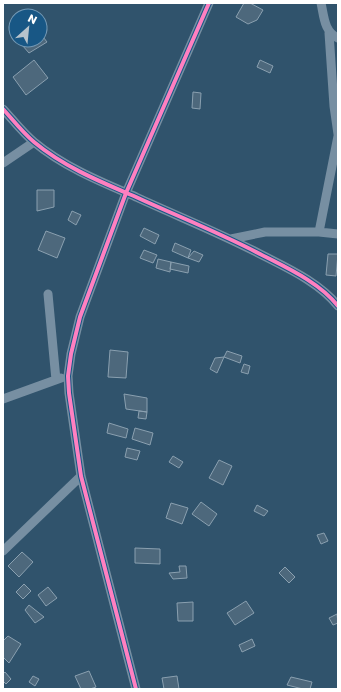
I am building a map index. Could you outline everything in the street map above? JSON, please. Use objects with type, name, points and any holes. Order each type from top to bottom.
[{"type":"street","points":[[136,689],[81,476],[68,376],[71,354],[80,317],[126,193],[209,3]]},
{"type":"street","points":[[319,232],[338,135],[334,106],[329,33],[321,3]]},
{"type":"street","points":[[329,33],[338,38]]},
{"type":"street","points":[[3,109],[34,142],[85,175],[231,239],[317,286],[338,306]]},
{"type":"street","points":[[3,163],[34,142]]},
{"type":"street","points":[[231,239],[265,232],[319,232],[338,234]]},
{"type":"street","points":[[48,294],[56,380]]},
{"type":"street","points":[[3,399],[68,376]]},
{"type":"street","points":[[3,551],[81,476]]},
{"type":"building","points":[[244,3],[250,3],[263,10],[257,20],[248,24],[236,17]]},
{"type":"building","points":[[25,48],[37,48],[29,53]]},
{"type":"building","points":[[34,60],[48,78],[26,95],[13,77]]},
{"type":"building","points":[[260,60],[273,66],[270,73],[257,67]]},
{"type":"building","points":[[193,92],[201,93],[200,109],[192,108]]},
{"type":"building","points":[[37,190],[54,190],[54,207],[37,211]]},
{"type":"building","points":[[72,211],[81,215],[76,225],[68,220]]},
{"type":"building","points":[[144,228],[159,235],[155,244],[140,236]]},
{"type":"building","points":[[46,231],[65,238],[57,258],[38,250]]},
{"type":"building","points":[[175,243],[191,250],[188,258],[172,251]]},
{"type":"building","points":[[144,250],[157,255],[153,263],[140,258]]},
{"type":"building","points":[[194,251],[203,255],[199,262],[188,258]]},
{"type":"building","points":[[328,254],[338,254],[336,276],[326,275]]},
{"type":"building","points":[[158,259],[171,262],[170,272],[156,268]]},
{"type":"building","points":[[171,262],[189,266],[188,273],[170,269]]},
{"type":"building","points":[[110,350],[128,352],[126,378],[108,377]]},
{"type":"building","points":[[227,351],[242,356],[240,363],[224,357]]},
{"type":"building","points":[[224,357],[217,373],[210,369],[215,358]]},
{"type":"building","points":[[244,364],[250,366],[248,374],[241,372]]},
{"type":"building","points":[[124,394],[147,398],[147,412],[126,409]]},
{"type":"building","points":[[139,411],[147,412],[146,419],[138,418]]},
{"type":"building","points":[[109,423],[128,429],[126,438],[107,433]]},
{"type":"building","points":[[135,428],[153,433],[150,445],[132,439]]},
{"type":"building","points":[[127,448],[140,451],[137,460],[125,457]]},
{"type":"building","points":[[173,456],[183,462],[179,468],[169,462]]},
{"type":"building","points":[[219,460],[232,466],[223,485],[209,478]]},
{"type":"building","points":[[201,502],[217,514],[209,526],[192,514]]},
{"type":"building","points":[[171,503],[188,508],[182,524],[166,518]]},
{"type":"building","points":[[257,505],[268,511],[264,516],[254,511]]},
{"type":"building","points":[[324,533],[328,541],[321,544],[317,535]]},
{"type":"building","points":[[135,548],[160,549],[160,564],[135,563]]},
{"type":"building","points":[[22,552],[33,562],[19,577],[8,566]]},
{"type":"building","points":[[179,566],[186,566],[187,578],[173,579],[169,573],[180,572]]},
{"type":"building","points":[[285,567],[295,577],[289,583],[279,573]]},
{"type":"building","points":[[24,584],[31,591],[23,599],[16,592]]},
{"type":"building","points":[[48,587],[57,598],[46,606],[38,595]]},
{"type":"building","points":[[246,601],[254,613],[235,625],[227,613]]},
{"type":"building","points":[[193,602],[193,621],[178,621],[177,603]]},
{"type":"building","points":[[29,605],[44,617],[35,623],[25,610]]},
{"type":"building","points":[[337,614],[338,623],[333,625],[329,618]]},
{"type":"building","points":[[8,636],[21,644],[9,663],[3,657],[3,641]]},
{"type":"building","points":[[252,639],[255,646],[242,652],[239,645]]},
{"type":"building","points":[[89,671],[96,687],[81,689],[75,676]]},
{"type":"building","points":[[5,672],[11,679],[6,684],[3,681],[3,674]]},
{"type":"building","points":[[33,676],[39,679],[35,686],[29,682]]},
{"type":"building","points":[[177,676],[179,689],[164,689],[162,678]]},
{"type":"building","points":[[291,677],[312,682],[310,689],[287,685]]},
{"type":"cycle path","points":[[136,689],[81,476],[68,376],[71,354],[80,317],[126,193],[209,3]]},
{"type":"cycle path","points":[[3,109],[22,131],[34,142],[58,159],[96,180],[230,239],[302,276],[322,290],[338,306]]}]
